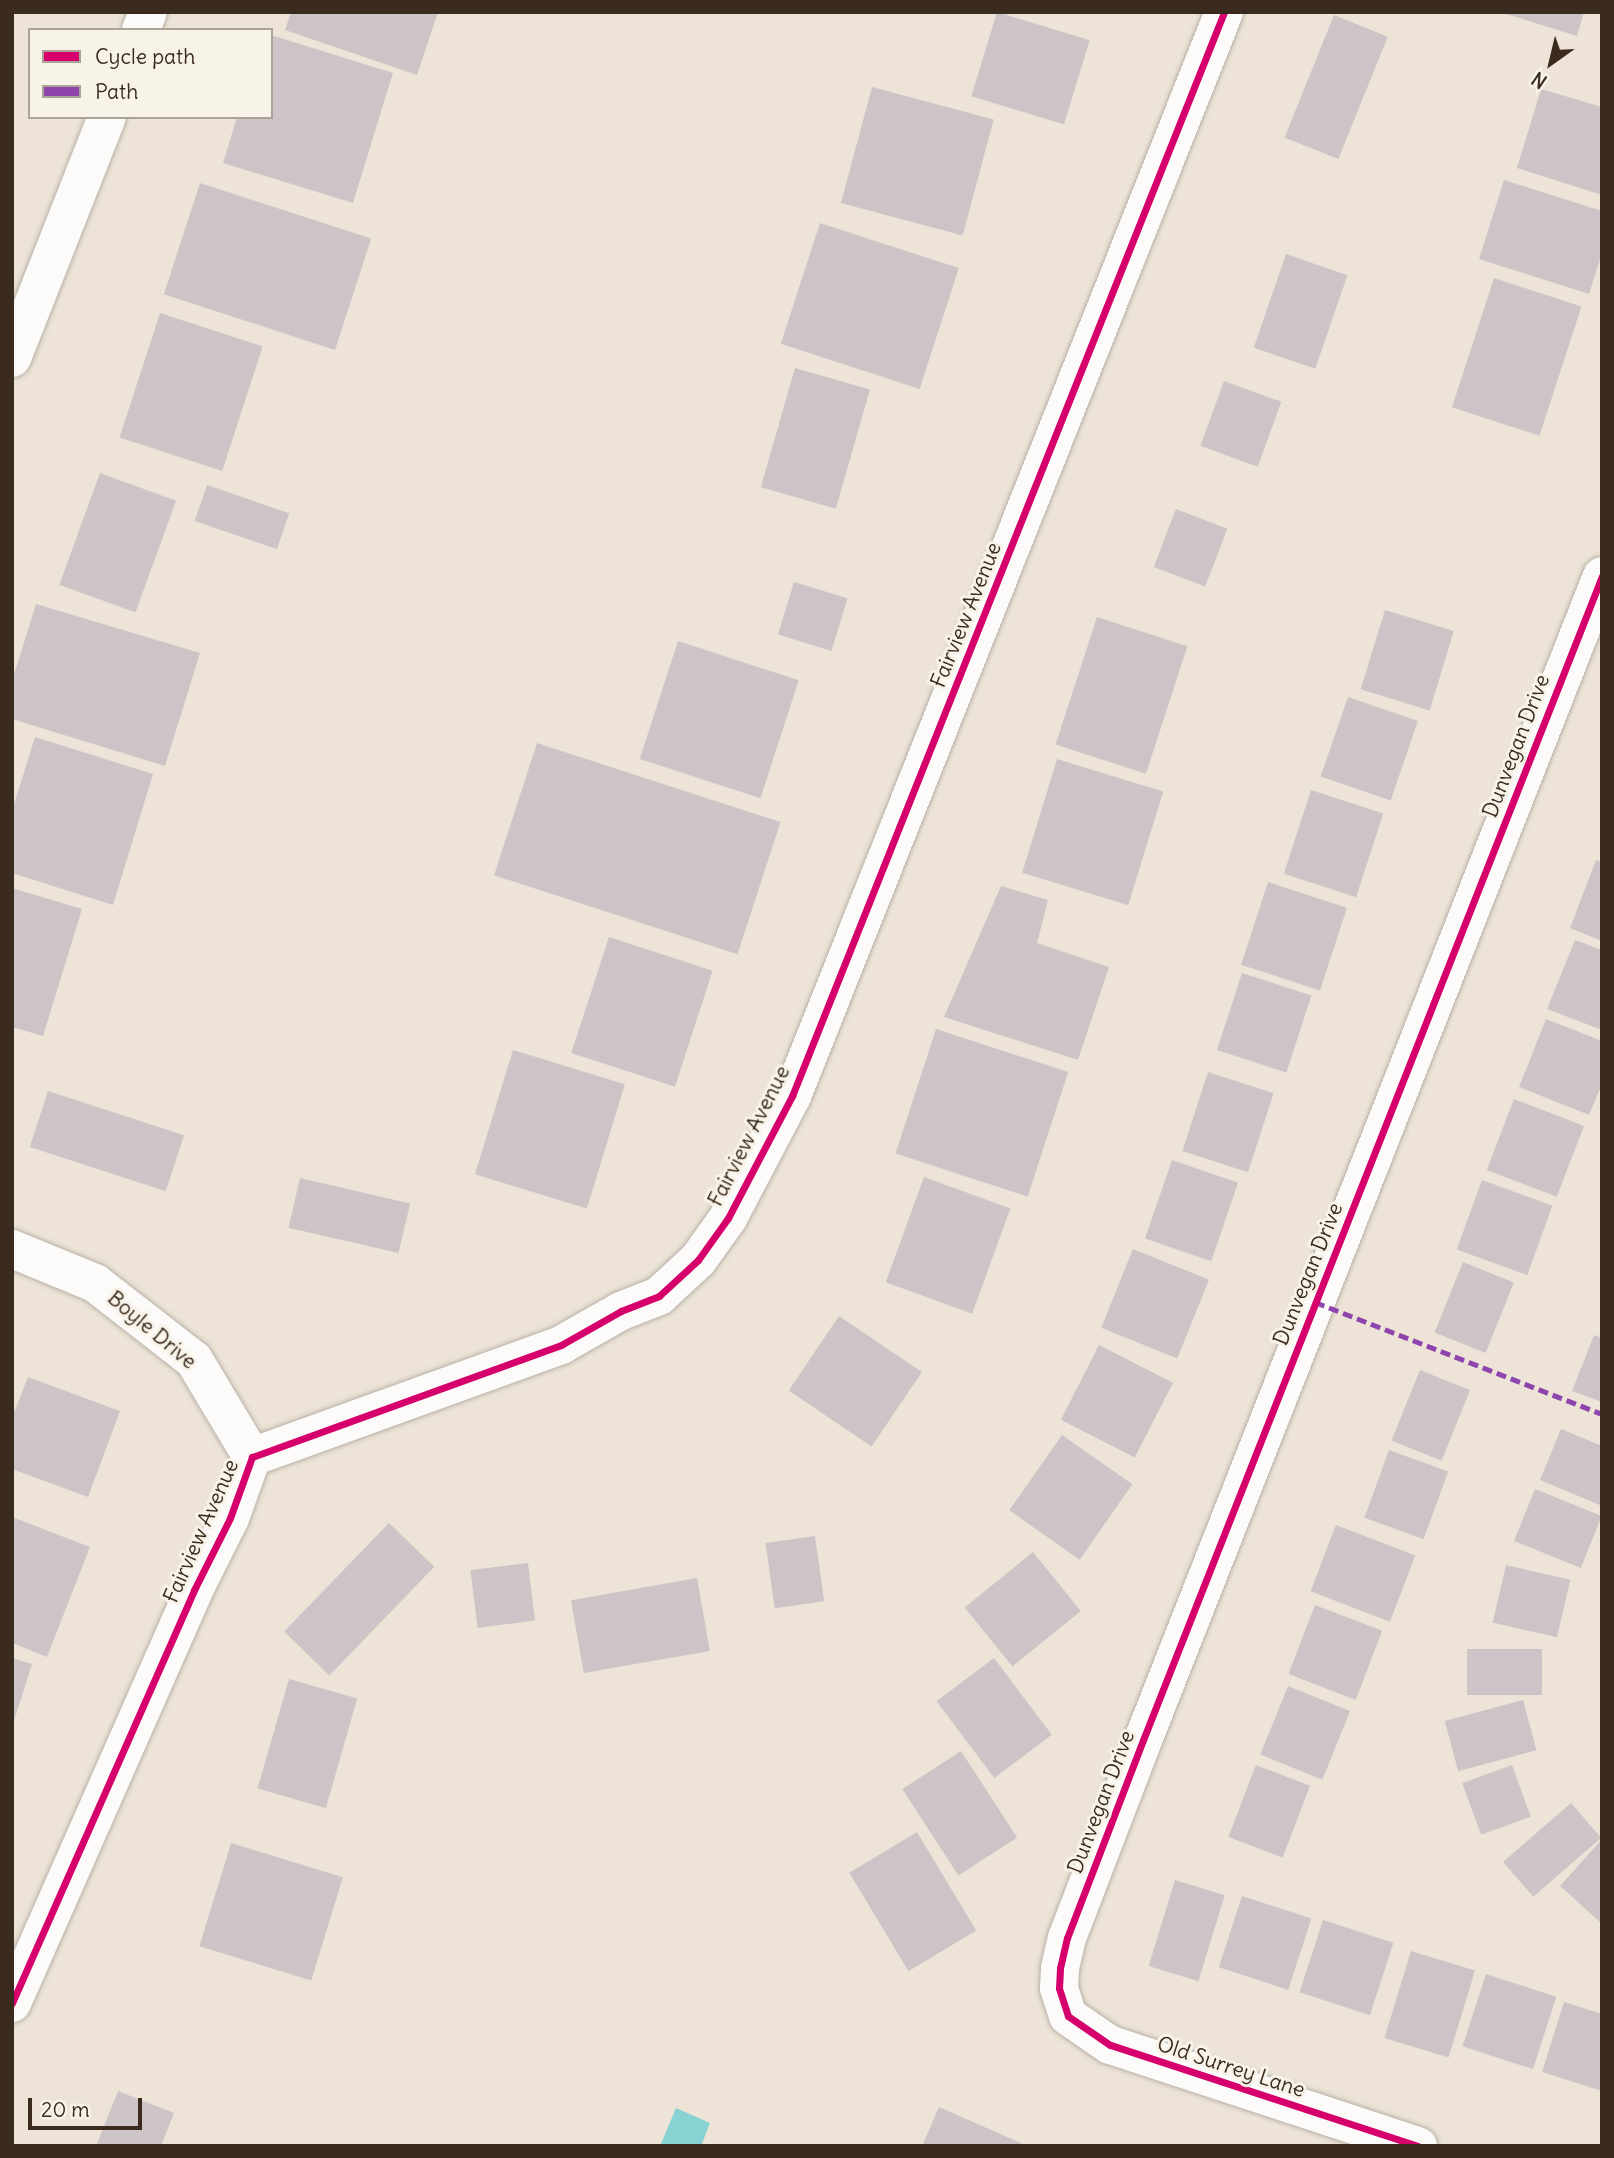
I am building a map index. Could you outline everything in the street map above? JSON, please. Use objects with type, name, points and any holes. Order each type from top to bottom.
[{"type":"street","name":"Fairview Avenue","points":[[12,2003],[194,1591],[230,1518],[252,1457],[561,1345],[621,1311],[659,1296],[698,1260],[728,1218],[792,1096],[1224,12]]},
{"type":"street","points":[[12,358],[106,119]]},
{"type":"street","name":"Dunvegan Drive","points":[[1059,1988],[1060,1968],[1076,1913],[1602,576]]},
{"type":"street","name":"Boyle Drive","points":[[12,1249],[95,1283],[185,1352],[252,1457]]},
{"type":"street","name":"Old Surrey Lane","points":[[1059,1988],[1068,2016],[1110,2045],[1418,2146]]},
{"type":"water","points":[[676,2108],[710,2123],[701,2146],[660,2146]]},
{"type":"building","points":[[291,12],[438,12],[417,75],[285,30]]},
{"type":"building","points":[[997,12],[1090,40],[1064,125],[971,96]]},
{"type":"building","points":[[1500,12],[1584,12],[1577,36]]},
{"type":"building","points":[[1334,15],[1388,37],[1338,159],[1285,137]]},
{"type":"building","points":[[273,36],[393,73],[353,203],[223,163],[236,119],[273,119]]},
{"type":"building","points":[[872,87],[994,120],[963,236],[841,203]]},
{"type":"building","points":[[1541,89],[1602,107],[1602,195],[1517,168]]},
{"type":"building","points":[[1504,180],[1602,211],[1602,253],[1589,294],[1479,259]]},
{"type":"building","points":[[200,183],[371,239],[335,350],[164,294]]},
{"type":"building","points":[[820,223],[959,268],[920,389],[781,344]]},
{"type":"building","points":[[1286,254],[1347,275],[1315,369],[1254,348]]},
{"type":"building","points":[[1494,278],[1581,306],[1539,436],[1452,407]]},
{"type":"building","points":[[160,313],[263,346],[222,471],[120,438]]},
{"type":"building","points":[[795,368],[870,389],[836,509],[761,487]]},
{"type":"building","points":[[1224,381],[1281,402],[1258,467],[1200,446]]},
{"type":"building","points":[[100,473],[176,501],[135,613],[59,585]]},
{"type":"building","points":[[207,485],[289,513],[277,549],[195,521]]},
{"type":"building","points":[[1176,509],[1227,529],[1205,587],[1154,567]]},
{"type":"building","points":[[794,582],[848,598],[831,651],[778,635]]},
{"type":"building","points":[[36,604],[200,653],[165,766],[12,719],[12,681]]},
{"type":"building","points":[[1385,610],[1454,631],[1430,710],[1361,689]]},
{"type":"building","points":[[1097,617],[1187,646],[1146,774],[1056,744]]},
{"type":"building","points":[[678,641],[799,680],[760,798],[640,759]]},
{"type":"building","points":[[1348,697],[1418,721],[1391,801],[1321,776]]},
{"type":"building","points":[[35,737],[153,774],[113,905],[12,873],[12,811]]},
{"type":"building","points":[[537,743],[780,822],[738,954],[494,875]]},
{"type":"building","points":[[1057,759],[1163,791],[1128,905],[1022,873]]},
{"type":"building","points":[[1311,790],[1383,813],[1356,897],[1284,874]]},
{"type":"building","points":[[1596,860],[1602,862],[1602,941],[1570,928]]},
{"type":"building","points":[[1268,882],[1347,908],[1320,990],[1241,965]]},
{"type":"building","points":[[1001,886],[1048,900],[1037,943],[1109,967],[1078,1060],[944,1017]]},
{"type":"building","points":[[12,888],[82,909],[43,1036],[12,1027]]},
{"type":"building","points":[[609,937],[713,971],[675,1087],[571,1053]]},
{"type":"building","points":[[1575,940],[1602,950],[1602,1030],[1547,1009]]},
{"type":"building","points":[[1242,973],[1311,996],[1286,1073],[1217,1050]]},
{"type":"building","points":[[1546,1019],[1602,1041],[1602,1084],[1589,1115],[1519,1087]]},
{"type":"building","points":[[936,1029],[1068,1072],[1028,1197],[896,1154]]},
{"type":"building","points":[[513,1050],[625,1084],[587,1209],[475,1174]]},
{"type":"building","points":[[1208,1072],[1274,1093],[1248,1172],[1182,1151]]},
{"type":"building","points":[[48,1091],[184,1135],[166,1191],[30,1147]]},
{"type":"building","points":[[1514,1099],[1584,1126],[1557,1197],[1487,1170]]},
{"type":"building","points":[[1172,1160],[1238,1183],[1211,1261],[1145,1238]]},
{"type":"building","points":[[924,1177],[1010,1208],[972,1314],[886,1282]]},
{"type":"building","points":[[300,1178],[410,1203],[399,1253],[289,1228]]},
{"type":"building","points":[[1482,1180],[1552,1206],[1527,1275],[1457,1250]]},
{"type":"building","points":[[1133,1249],[1209,1280],[1177,1359],[1101,1328]]},
{"type":"building","points":[[1463,1262],[1514,1283],[1486,1353],[1435,1332]]},
{"type":"building","points":[[839,1316],[922,1372],[872,1447],[789,1391]]},
{"type":"building","points":[[1594,1335],[1602,1338],[1602,1402],[1572,1391]]},
{"type":"building","points":[[1099,1345],[1173,1383],[1135,1458],[1061,1420]]},
{"type":"building","points":[[1420,1370],[1470,1390],[1442,1461],[1392,1440]]},
{"type":"building","points":[[28,1377],[120,1411],[88,1497],[12,1469],[12,1418]]},
{"type":"building","points":[[1561,1429],[1602,1446],[1602,1506],[1540,1480]]},
{"type":"building","points":[[1062,1435],[1132,1484],[1080,1560],[1009,1510]]},
{"type":"building","points":[[1389,1450],[1448,1472],[1424,1539],[1364,1518]]},
{"type":"building","points":[[1535,1489],[1602,1516],[1581,1568],[1514,1541]]},
{"type":"building","points":[[12,1517],[90,1547],[47,1657],[12,1643]]},
{"type":"building","points":[[389,1523],[434,1567],[329,1675],[284,1632]]},
{"type":"building","points":[[1336,1525],[1415,1555],[1390,1622],[1311,1591]]},
{"type":"building","points":[[815,1536],[824,1601],[775,1608],[765,1543]]},
{"type":"building","points":[[1033,1552],[1081,1611],[1012,1666],[965,1607]]},
{"type":"building","points":[[528,1563],[535,1621],[478,1628],[470,1570]]},
{"type":"building","points":[[1506,1565],[1570,1580],[1557,1637],[1493,1622]]},
{"type":"building","points":[[697,1578],[710,1651],[584,1673],[571,1600]]},
{"type":"building","points":[[1315,1605],[1382,1631],[1356,1700],[1288,1674]]},
{"type":"building","points":[[1467,1649],[1542,1649],[1542,1695],[1467,1695]]},
{"type":"building","points":[[12,1658],[32,1664],[13,1724],[12,1724]]},
{"type":"building","points":[[994,1658],[1052,1735],[994,1778],[936,1701]]},
{"type":"building","points":[[289,1679],[357,1699],[326,1808],[258,1789]]},
{"type":"building","points":[[1288,1686],[1350,1711],[1322,1780],[1260,1755]]},
{"type":"building","points":[[1523,1700],[1536,1750],[1458,1771],[1445,1721]]},
{"type":"building","points":[[961,1751],[1017,1837],[958,1876],[902,1789]]},
{"type":"building","points":[[1256,1765],[1310,1786],[1283,1858],[1228,1837]]},
{"type":"building","points":[[1512,1765],[1531,1817],[1481,1835],[1462,1783]]},
{"type":"building","points":[[1571,1803],[1601,1838],[1533,1897],[1503,1862]]},
{"type":"building","points":[[917,1832],[976,1931],[909,1971],[849,1873]]},
{"type":"building","points":[[1602,1839],[1602,1921],[1600,1922],[1560,1886]]},
{"type":"building","points":[[231,1843],[343,1877],[311,1980],[199,1946]]},
{"type":"building","points":[[1175,1880],[1225,1895],[1198,1981],[1149,1966]]},
{"type":"building","points":[[1242,1896],[1311,1919],[1288,1990],[1219,1967]]},
{"type":"building","points":[[1323,1920],[1393,1943],[1370,2015],[1300,1992]]},
{"type":"building","points":[[1411,1951],[1475,1971],[1448,2058],[1384,2038]]},
{"type":"building","points":[[1486,1974],[1556,1997],[1533,2069],[1463,2046]]},
{"type":"building","points":[[1564,2002],[1602,2014],[1602,2091],[1542,2072]]},
{"type":"building","points":[[118,2091],[174,2113],[161,2146],[96,2146]]},
{"type":"building","points":[[939,2107],[1021,2143],[1019,2146],[922,2146]]},
{"type":"marked path","points":[[1315,1302],[1602,1414]]},
{"type":"cycle path","points":[[12,2003],[194,1590],[230,1518],[252,1457],[561,1345],[621,1311],[659,1296],[698,1260],[728,1218],[792,1096],[1224,12]]},
{"type":"cycle path","points":[[1418,2146],[1110,2045],[1068,2016],[1059,1988],[1060,1968],[1067,1938],[1143,1740],[1602,576]]}]
